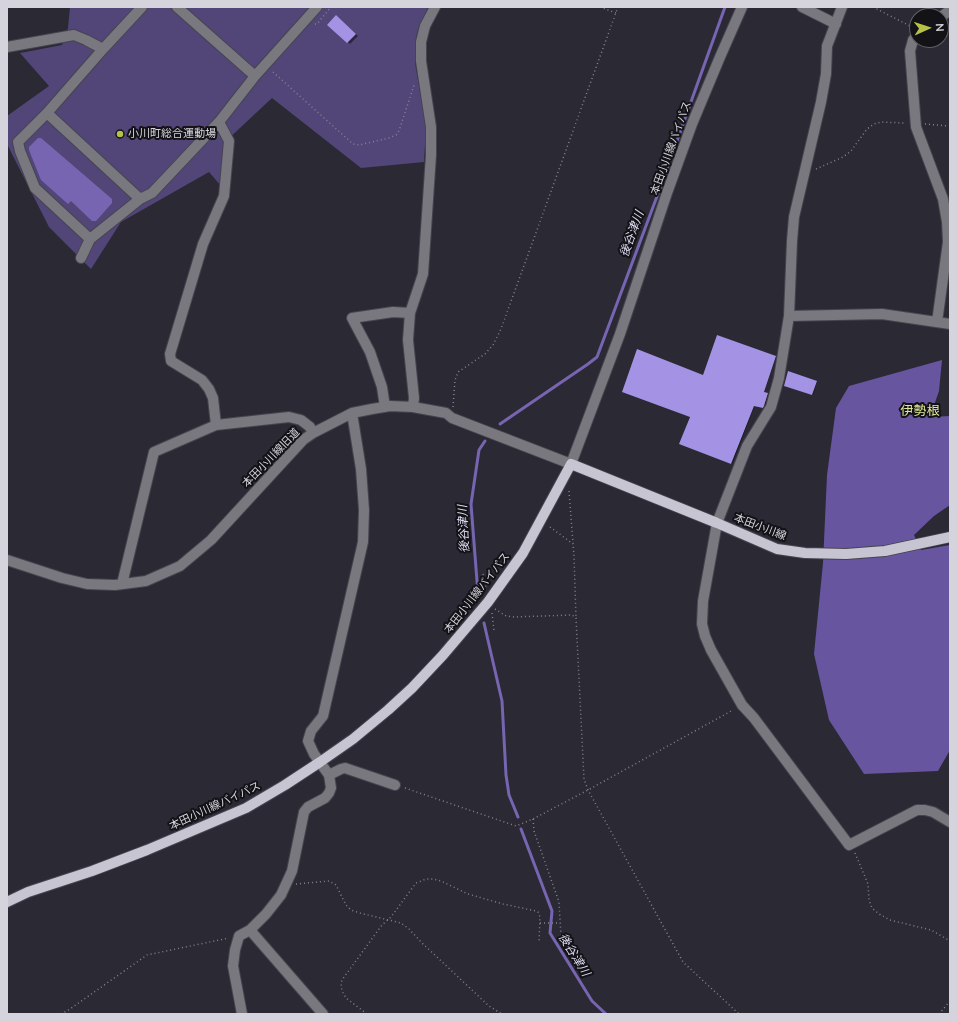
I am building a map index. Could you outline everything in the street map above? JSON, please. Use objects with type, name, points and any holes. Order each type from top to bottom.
[{"type":"main road","name":"本田小川線","points":[[571,464],[777,549],[805,553],[846,554],[884,552],[950,537]]},
{"type":"main road","name":"本田小川線バイパス","points":[[7,902],[28,892],[92,872],[246,808],[285,785],[359,734],[412,688],[443,655],[492,596],[523,553],[571,464]]},
{"type":"street","points":[[90,239],[35,188],[20,151],[18,142],[47,113],[102,49],[142,7]]},
{"type":"street","points":[[177,7],[255,76]]},
{"type":"street","points":[[81,258],[90,239],[140,200],[152,193],[220,122],[255,76],[317,7]]},
{"type":"street","points":[[413,407],[414,398],[408,340],[410,313],[423,274],[431,155],[431,127],[420,61],[421,42],[425,26],[435,7]]},
{"type":"street","name":"本田小川線バイパス","points":[[571,464],[620,334],[667,193],[692,124],[742,7]]},
{"type":"street","points":[[802,7],[836,24]]},
{"type":"street","points":[[842,7],[827,46],[824,88],[794,217],[789,316],[782,364],[771,407],[747,446],[717,523],[703,601],[702,624],[711,650],[742,705],[754,718],[849,845],[917,810],[933,812],[950,822]]},
{"type":"street","points":[[7,48],[74,35],[102,49]]},
{"type":"street","points":[[911,48],[916,123],[943,199],[947,222],[948,242],[936,322]]},
{"type":"street","points":[[47,113],[140,200]]},
{"type":"street","points":[[216,425],[213,398],[209,389],[202,380],[171,361],[170,354],[203,244],[224,196],[229,141],[220,122]]},
{"type":"street","points":[[385,407],[382,387],[370,352],[352,318],[393,312],[410,313]]},
{"type":"street","points":[[789,316],[882,314],[950,324]]},
{"type":"street","name":"本田小川線旧道","points":[[7,560],[62,578],[80,582],[115,585],[146,581],[180,566],[211,540],[303,440],[313,433],[352,413],[385,407],[413,407],[446,413],[452,418],[571,464]]},
{"type":"street","points":[[242,1014],[234,966],[235,950],[239,936],[250,930],[266,914],[281,895],[287,885],[292,871],[304,812],[315,803],[325,798],[331,788],[329,775],[308,741],[309,736],[323,716],[363,542],[364,510],[361,469],[352,413]]},
{"type":"street","points":[[122,584],[154,452],[216,425],[289,416],[301,420],[313,433]]},
{"type":"street","points":[[329,775],[345,768],[395,785]]},
{"type":"street","points":[[250,930],[323,1014]]},
{"type":"path","points":[[600,7],[616,13]]},
{"type":"path","points":[[452,418],[455,380],[458,372],[485,354],[493,345],[501,329],[618,7]]},
{"type":"path","points":[[873,7],[909,25]]},
{"type":"path","points":[[265,65],[352,144],[359,145],[396,135],[399,131],[413,87],[416,83]]},
{"type":"path","points":[[805,174],[843,157],[851,151],[867,129],[874,124],[881,122],[949,126]]},
{"type":"path","points":[[569,491],[573,544],[584,779],[588,790],[683,962],[739,1014]]},
{"type":"path","points":[[550,527],[573,544]]},
{"type":"path","points":[[483,574],[485,586],[492,596]]},
{"type":"path","points":[[494,631],[492,615],[494,607],[506,616],[510,617],[572,615],[576,618]]},
{"type":"path","points":[[395,785],[516,826],[534,820],[742,705]]},
{"type":"path","points":[[534,820],[534,831],[559,902],[561,936]]},
{"type":"path","points":[[849,845],[856,856],[868,884],[869,900],[872,908],[890,920],[931,930],[950,941]]},
{"type":"path","points":[[367,1014],[346,998],[342,991],[342,980],[382,925],[391,917],[416,883],[426,879],[433,879],[475,896],[536,911],[540,917],[539,943]]},
{"type":"path","points":[[287,885],[329,881],[336,885],[346,905],[351,910],[401,923],[409,928],[422,943],[489,1006],[502,1014]]},
{"type":"path","points":[[540,923],[560,923]]},
{"type":"path","points":[[60,1014],[70,1009],[147,955],[239,936]]},
{"type":"path","points":[[939,1014],[950,1001]]},
{"type":"shaded area","name":"小川町総合運動場","points":[[70,7],[428,7],[417,33],[415,46],[415,63],[426,126],[424,162],[361,168],[272,98],[225,142],[221,186],[209,172],[121,222],[91,269],[49,227],[7,144],[7,116],[49,86],[20,53],[62,45],[68,28]]},
{"type":"shaded area","points":[[38,138],[41,138],[112,199],[112,203],[96,221],[92,221],[71,201],[68,204],[41,180],[29,150],[29,147]]},
{"type":"shaded area","points":[[942,360],[939,391],[930,417],[950,416],[950,505],[934,516],[914,535],[921,550],[950,545],[950,750],[938,771],[864,774],[829,720],[814,654],[823,563],[827,475],[836,408],[849,386]]},
{"type":"building","points":[[336,15],[356,34],[347,43],[327,25]]},
{"type":"building","points":[[717,335],[776,356],[764,392],[768,393],[764,406],[763,408],[754,406],[731,464],[679,444],[690,417],[622,392],[637,349],[703,375]]},
{"type":"building","points":[[788,371],[817,381],[812,395],[784,386]]},
{"type":"waterway","name":"後谷津川","points":[[500,424],[597,357],[659,191],[725,7]]},
{"type":"waterway","name":"後谷津川","points":[[478,594],[471,504],[479,450],[485,441]]},
{"type":"waterway","name":"後谷津川","points":[[484,623],[502,701],[506,775],[509,795],[518,817]]},
{"type":"waterway","name":"後谷津川","points":[[521,829],[552,911],[550,933],[592,1001],[606,1014]]},
{"type":"place","name":"小川町総合運動場","points":[[120,134]]},
{"type":"district","name":"伊勢根","points":[[920,411]]}]
